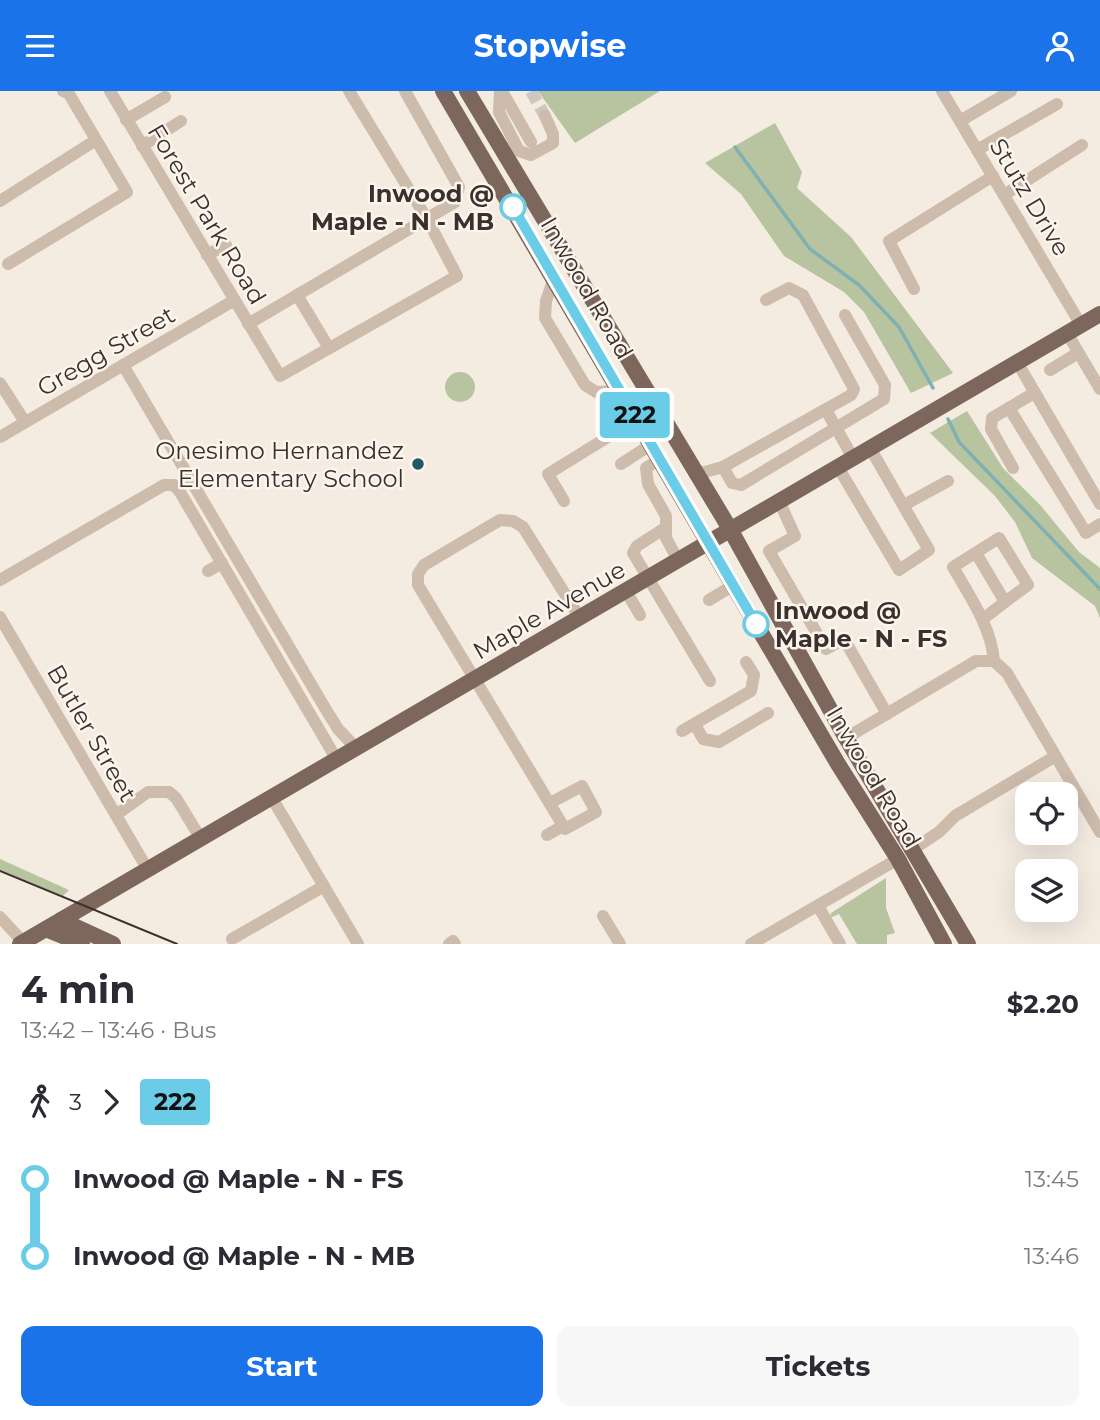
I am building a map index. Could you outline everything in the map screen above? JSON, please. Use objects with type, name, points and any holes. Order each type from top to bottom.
[{"type":"main road","name":"Inwood Road","points":[[443,91],[829,749],[898,859],[944,944]]},
{"type":"main road","name":"Inwood Road","points":[[467,91],[730,529],[846,738],[968,944]]},
{"type":"main road","points":[[538,250],[555,239]]},
{"type":"main road","name":"Maple Avenue","points":[[21,943],[1100,314]]},
{"type":"main road","points":[[637,419],[661,415]]},
{"type":"main road","points":[[771,648],[790,636]]},
{"type":"main road","points":[[829,749],[846,738]]},
{"type":"main road","points":[[898,859],[912,850]]},
{"type":"main road","points":[[100,898],[94,920],[106,940]]},
{"type":"main road","points":[[61,920],[106,940]]},
{"type":"main road","points":[[46,929],[82,944]]},
{"type":"street","points":[[8,264],[127,192],[69,94],[63,91]]},
{"type":"street","name":"Forest Park Road","points":[[110,91],[248,324],[455,202],[459,187],[405,91]]},
{"type":"street","points":[[248,324],[280,376],[457,276],[427,219],[349,91]]},
{"type":"street","points":[[501,91],[499,112],[507,132],[523,153],[531,155],[553,143],[554,134],[545,116]]},
{"type":"street","points":[[501,91],[531,142]]},
{"type":"street","name":"Stutz Drive","points":[[942,91],[1004,195],[1074,329],[1078,353],[1100,389]]},
{"type":"street","points":[[960,121],[1011,91]]},
{"type":"street","points":[[126,120],[165,97]]},
{"type":"street","points":[[977,150],[1057,104]]},
{"type":"street","points":[[142,146],[181,121]]},
{"type":"street","points":[[0,201],[96,140]]},
{"type":"street","points":[[1004,195],[1082,145]]},
{"type":"street","points":[[914,289],[890,241],[993,176]]},
{"type":"street","points":[[206,255],[226,244]]},
{"type":"street","points":[[554,278],[546,302],[545,318],[552,330],[585,385],[596,392],[621,391]]},
{"type":"street","points":[[697,474],[723,467],[826,410],[851,395],[854,389],[797,290],[789,288],[766,300]]},
{"type":"street","points":[[297,295],[330,348]]},
{"type":"street","name":"Gregg Street","points":[[0,437],[233,301]]},
{"type":"street","points":[[723,467],[732,483],[741,485],[837,430],[884,399],[887,393],[845,315]]},
{"type":"street","points":[[1050,370],[1078,353]]},
{"type":"street","points":[[1017,362],[1100,504]]},
{"type":"street","points":[[123,365],[338,729],[356,748]]},
{"type":"street","points":[[0,383],[25,422]]},
{"type":"street","points":[[1013,468],[990,429],[992,418],[1034,393]]},
{"type":"street","points":[[1009,408],[1086,533],[1100,524]]},
{"type":"street","points":[[826,410],[853,458]]},
{"type":"street","points":[[564,501],[548,474],[637,419]]},
{"type":"street","points":[[621,464],[652,444]]},
{"type":"street","points":[[838,467],[899,571],[929,550],[870,448]]},
{"type":"street","points":[[660,459],[645,471],[666,516],[666,538],[678,560]]},
{"type":"street","points":[[904,506],[948,481]]},
{"type":"street","points":[[656,496],[674,483]]},
{"type":"street","points":[[0,580],[164,485],[174,485],[337,760]]},
{"type":"street","points":[[779,501],[795,536],[769,551],[826,649],[844,639],[887,714]]},
{"type":"street","points":[[550,803],[582,786],[596,812],[565,829],[477,678],[418,585],[418,573],[424,565],[500,520],[513,521],[523,527],[579,618]]},
{"type":"street","points":[[665,527],[634,549],[637,563],[710,681]]},
{"type":"street","points":[[983,619],[1028,585],[999,538],[953,567],[983,619],[993,642],[994,661]]},
{"type":"street","points":[[976,553],[1005,602]]},
{"type":"street","points":[[208,572],[222,563]]},
{"type":"street","points":[[709,600],[734,585]]},
{"type":"street","points":[[626,591],[640,615]]},
{"type":"street","name":"Butler Street","points":[[0,617],[148,870]]},
{"type":"street","points":[[790,636],[810,622]]},
{"type":"street","points":[[0,647],[13,640]]},
{"type":"street","points":[[846,738],[976,661],[994,661],[1007,673],[1100,832]]},
{"type":"street","points":[[682,731],[751,691],[754,675],[746,662]]},
{"type":"street","points":[[695,724],[703,739],[719,742],[768,713]]},
{"type":"street","points":[[912,850],[939,832],[955,816],[1054,757]]},
{"type":"street","points":[[116,815],[148,792],[169,792],[176,798],[201,839]]},
{"type":"street","points":[[272,798],[358,944]]},
{"type":"street","points":[[547,835],[563,826]]},
{"type":"street","points":[[751,944],[898,859]]},
{"type":"street","points":[[232,939],[324,886]]},
{"type":"street","points":[[818,906],[840,944]]},
{"type":"street","points":[[603,916],[620,944]]},
{"type":"street","points":[[2,922],[21,943]]},
{"type":"street","points":[[46,929],[54,944]]},
{"type":"street","points":[[449,944],[453,941],[454,944]]},
{"type":"green space","points":[[538,91],[660,91],[575,143]]},
{"type":"green space","points":[[775,123],[802,172],[797,188],[851,237],[953,373],[911,393],[864,312],[844,292],[784,256],[741,194],[705,163]]},
{"type":"green space","points":[[460,372],[470,377],[475,387],[470,397],[460,402],[450,397],[445,387],[450,377]]},
{"type":"green space","points":[[967,411],[1003,468],[1041,506],[1079,552],[1100,568],[1100,618],[1095,606],[1032,558],[1015,522],[995,496],[930,433]]},
{"type":"green space","points":[[0,859],[69,890],[63,896],[0,870]]},
{"type":"green space","points":[[886,878],[886,908],[895,933],[887,935],[887,944],[857,944],[839,914],[830,918],[831,913]]},
{"type":"waterway","points":[[735,147],[810,249],[859,285],[899,327],[933,388]]},
{"type":"waterway","points":[[948,419],[959,442],[1100,589]]},
{"type":"tunnel","points":[[531,91],[545,116]]},
{"type":"tram line","points":[[0,871],[177,944]]},
{"type":"bus line","name":"222","points":[[513,207],[756,624]]},
{"type":"place","name":"Inwood @ Maple - N - MB","points":[[513,207]]},
{"type":"place","name":"Onesimo Hernandez Elementary School","points":[[418,464]]},
{"type":"place","name":"Inwood @ Maple - N - FS","points":[[756,624]]}]
